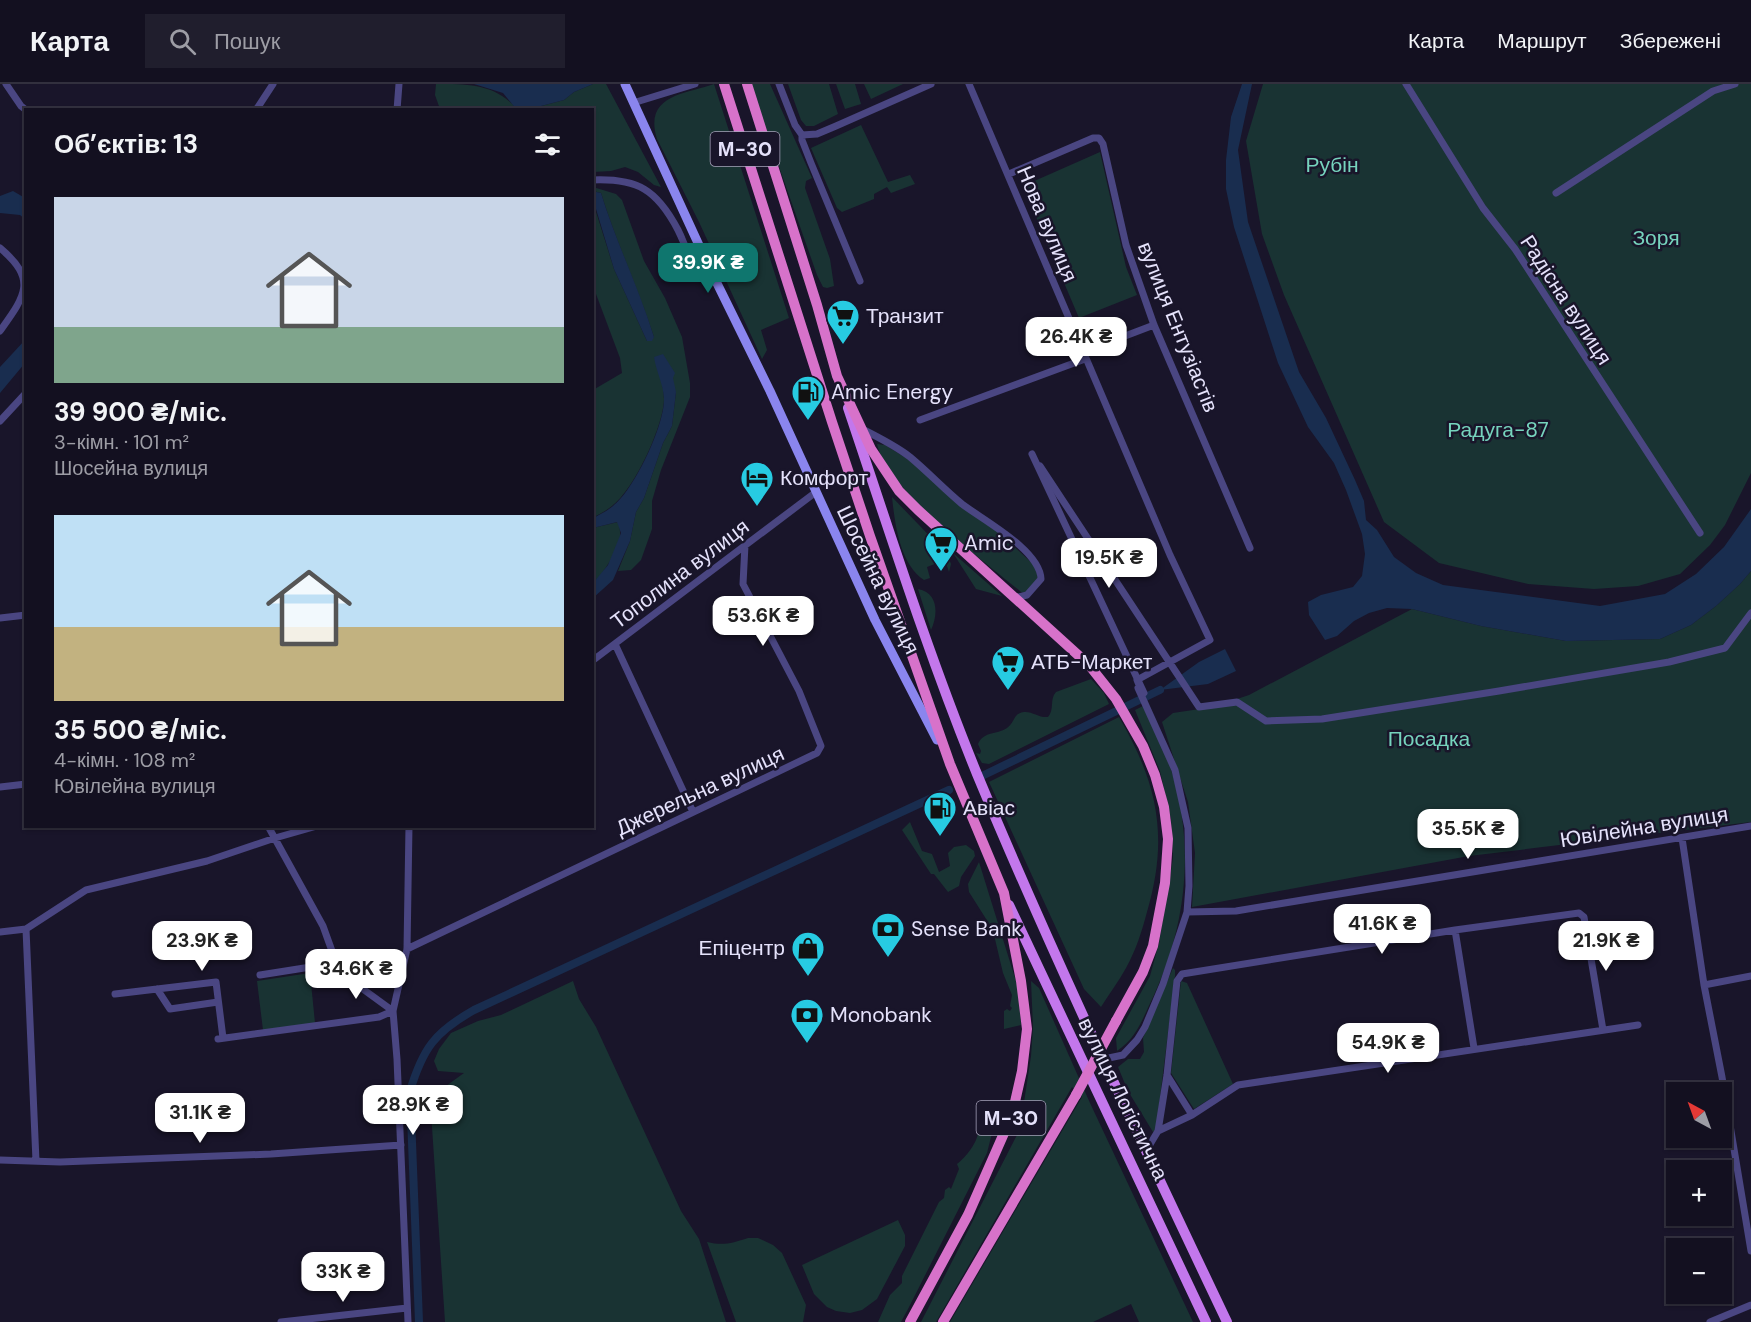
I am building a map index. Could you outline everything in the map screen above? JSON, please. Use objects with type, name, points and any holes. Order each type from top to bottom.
[{"type":"highway","name":"М-30","points":[[747,84],[817,305],[837,376],[871,449],[899,491],[1089,665],[1116,699],[1143,746],[1155,775],[1164,807],[1168,839],[1167,861],[1153,946],[1143,972],[1076,1095],[944,1322]]},
{"type":"highway","name":"М-30","points":[[725,87],[832,423],[950,764],[1004,893],[1021,981],[1026,1029],[1022,1071],[1012,1115],[968,1215],[910,1322]]},
{"type":"main road","name":"Шосейна вулиця","points":[[624,84],[875,620],[950,764]]},
{"type":"main road","points":[[837,376],[930,649],[977,773],[1043,927],[1227,1322]]},
{"type":"main road","name":"вулиця Логістична","points":[[1004,893],[1024,940],[1138,1174],[1206,1322]]},
{"type":"street","points":[[6,84],[24,108]]},
{"type":"street","points":[[257,108],[273,84]]},
{"type":"street","points":[[396,108],[399,84]]},
{"type":"street","points":[[633,103],[695,84]]},
{"type":"street","points":[[779,84],[860,280]]},
{"type":"street","points":[[802,135],[817,134],[931,84]]},
{"type":"street","name":"Нова вулиця","points":[[969,84],[1174,564],[1210,640],[1137,681],[1144,693],[1032,454]]},
{"type":"street","name":"Радісна вулиця","points":[[1406,84],[1483,208],[1515,249],[1700,534]]},
{"type":"street","points":[[1556,193],[1713,91],[1735,84]]},
{"type":"street","name":"вулиця Ентузіастів","points":[[1009,174],[1093,138],[1099,138],[1103,144],[1126,245],[1154,324],[1250,548]]},
{"type":"street","points":[[594,180],[632,182],[660,201],[693,261],[709,267]]},
{"type":"street","points":[[0,248],[12,258],[24,279]]},
{"type":"street","points":[[0,331],[17,308],[24,290]]},
{"type":"street","points":[[920,420],[1084,355],[1154,324]]},
{"type":"street","points":[[0,421],[24,395]]},
{"type":"street","points":[[862,429],[910,457],[962,503],[994,524],[1026,552],[1038,568],[1041,579],[1028,595],[1014,598]]},
{"type":"street","points":[[1032,454],[1199,707],[1237,702],[1266,721],[1322,719],[1499,691],[1669,662],[1725,648],[1751,614]]},
{"type":"street","points":[[1032,454],[1176,770],[1188,828],[1187,912],[1163,984],[1137,1040],[1123,1055],[1104,1059]]},
{"type":"street","name":"Тополина вулиця","points":[[594,660],[816,492]]},
{"type":"street","name":"Джерельна вулиця","points":[[407,949],[817,753],[820,746],[818,737],[799,691],[743,584],[745,545]]},
{"type":"street","points":[[0,618],[24,615]]},
{"type":"street","points":[[615,644],[693,812]]},
{"type":"street","points":[[0,786],[24,784]]},
{"type":"street","name":"Ювілейна вулиця","points":[[1187,912],[1236,911],[1751,826]]},
{"type":"street","points":[[269,828],[323,926],[332,951]]},
{"type":"street","points":[[0,932],[26,929],[86,890],[207,861],[309,828]]},
{"type":"street","points":[[408,1322],[393,1011],[407,949],[410,828]]},
{"type":"street","points":[[1682,838],[1704,985],[1751,1251]]},
{"type":"street","points":[[1146,1151],[1158,1131],[1167,1075],[1177,981],[1182,974],[1455,930],[1579,913],[1584,917],[1603,1030]]},
{"type":"street","points":[[26,929],[36,1161]]},
{"type":"street","points":[[1455,930],[1474,1048]]},
{"type":"street","points":[[260,975],[317,966],[334,968],[393,1011]]},
{"type":"street","points":[[1704,985],[1751,976]]},
{"type":"street","points":[[115,994],[216,982],[220,1039],[379,1017],[393,1011]]},
{"type":"street","points":[[157,989],[170,1009],[218,1002]]},
{"type":"street","points":[[1158,1131],[1192,1115],[1238,1085],[1638,1024]]},
{"type":"street","points":[[1167,1075],[1192,1115]]},
{"type":"street","points":[[0,1160],[60,1162],[270,1154],[401,1145]]},
{"type":"street","points":[[1710,1322],[1751,1305]]},
{"type":"street","points":[[281,1322],[407,1308]]},
{"type":"green space","points":[[436,84],[471,85],[491,90],[516,108],[440,108],[435,95]]},
{"type":"green space","points":[[593,84],[606,84],[661,187],[654,185],[638,172],[625,167],[594,172],[594,108],[540,108],[564,100],[574,92]]},
{"type":"green space","points":[[714,84],[789,318],[761,330],[767,350],[762,359],[699,222],[657,139],[654,124],[656,113],[670,98]]},
{"type":"green space","points":[[750,84],[770,84],[812,178],[806,181],[805,188],[830,259],[834,286],[823,287],[817,275]]},
{"type":"green space","points":[[788,84],[829,84],[838,114],[814,126],[806,126],[801,120]]},
{"type":"green space","points":[[836,84],[855,84],[861,104],[845,109]]},
{"type":"green space","points":[[864,84],[903,84],[871,99]]},
{"type":"green space","points":[[1263,84],[1751,84],[1751,473],[1725,525],[1710,545],[1680,574],[1638,586],[1594,589],[1528,584],[1439,563],[1384,522],[1284,295],[1262,234],[1246,141]]},
{"type":"green space","points":[[861,125],[888,182],[910,175],[915,184],[891,193],[887,187],[874,194],[874,199],[842,212],[837,208],[811,148]]},
{"type":"green space","points":[[1100,152],[1126,267],[1137,295],[1079,318],[1023,186]]},
{"type":"green space","points":[[594,187],[616,194],[622,200],[644,261],[665,298],[682,337],[690,383],[690,397],[661,470],[652,501],[652,529],[641,560],[631,570],[618,571],[630,541],[636,512],[644,498],[663,443],[672,426],[676,392],[659,373],[664,400],[659,426],[646,457],[621,498],[594,517],[594,389],[622,373],[620,358],[594,289],[594,205],[614,269],[647,341],[654,337],[601,193],[594,191]]},
{"type":"green space","points":[[877,444],[885,445],[906,458],[990,524],[1035,566],[1038,578],[1025,593],[962,544],[917,503],[885,462]]},
{"type":"green space","points":[[892,497],[947,554],[951,564],[949,572],[945,560],[927,567],[930,578],[924,580],[909,564],[900,543]]},
{"type":"green space","points":[[618,522],[620,538],[615,552],[594,582],[594,528]]},
{"type":"green space","points":[[953,553],[1002,596],[976,589]]},
{"type":"green space","name":"Посадка","points":[[1751,571],[1751,822],[1469,856],[1192,907],[1195,853],[1188,802],[1162,722],[1173,713],[1213,707],[1249,695],[1412,609],[1481,626],[1566,641],[1660,639],[1691,625],[1716,606]]},
{"type":"green space","points":[[918,589],[930,595],[935,605],[935,618],[931,630]]},
{"type":"green space","points":[[1091,679],[1104,693],[1109,704],[989,764],[982,763],[976,753],[980,754],[978,744],[984,737],[1007,728],[1020,713],[1027,712],[1048,717],[1056,692]]},
{"type":"green space","points":[[1143,706],[1168,761],[1179,797],[1185,855],[1184,884],[1174,940],[1165,968],[1139,1026],[1130,1039],[1117,1051],[1116,1038],[1150,976],[1159,943],[1173,858],[1171,819],[1160,771],[1135,710]]},
{"type":"green space","points":[[1119,717],[1143,765],[1151,788],[1158,835],[1157,859],[1154,885],[1136,947],[1123,973],[1101,1007],[1084,989],[989,782]]},
{"type":"green space","points":[[910,822],[922,851],[932,854],[939,872],[950,866],[948,853],[954,847],[966,845],[974,851],[975,856],[961,877],[959,886],[948,892],[934,874],[931,874],[902,830]]},
{"type":"green space","points":[[979,862],[1019,991],[1021,1025],[1004,1029],[1004,1011],[1007,1009],[1010,1011],[1012,1008],[1010,1006],[1012,995],[988,922],[969,892],[968,884]]},
{"type":"green space","points":[[1173,968],[1175,976],[1156,1130],[1153,1132],[1128,1091],[1118,1067],[1128,1059],[1140,1059],[1144,1052],[1143,1038]]},
{"type":"green space","points":[[310,973],[315,1023],[263,1030],[257,981]]},
{"type":"green space","points":[[573,981],[579,999],[596,1027],[681,1211],[699,1239],[726,1322],[445,1322],[431,1112],[446,1086],[464,1073],[438,1071],[434,1061],[439,1049],[451,1033],[478,1021],[501,1015]]},
{"type":"green space","points":[[1031,981],[1039,988],[1090,1103],[1193,1322],[1139,1322],[1131,1304],[1093,1322],[950,1322],[1082,1097],[1072,1087],[936,1322],[921,1322],[1020,1129],[1031,1056],[1033,1027]]},
{"type":"green space","points":[[1181,981],[1187,983],[1233,1084],[1194,1109],[1171,1073]]},
{"type":"green space","points":[[988,1114],[992,1133],[987,1153],[908,1309],[901,1322],[878,1322],[890,1295],[902,1283],[902,1276],[939,1202],[944,1198],[945,1190],[949,1187],[951,1189],[959,1169],[957,1164],[972,1148],[977,1138],[978,1128],[984,1124]]},
{"type":"green space","points":[[898,1220],[905,1235],[905,1246],[877,1299],[862,1310],[850,1313],[827,1307],[814,1294],[802,1265]]},
{"type":"green space","points":[[758,1238],[773,1245],[782,1253],[806,1305],[803,1322],[736,1322],[707,1242],[718,1244]]},
{"type":"water","points":[[474,84],[593,84],[574,92],[564,100],[539,108],[515,108],[503,93]]},
{"type":"water","points":[[1242,84],[1252,84],[1238,150],[1248,222],[1299,372],[1326,418],[1355,480],[1364,501],[1366,520],[1377,530],[1394,557],[1416,573],[1443,585],[1600,606],[1665,594],[1696,574],[1724,547],[1751,509],[1751,571],[1740,584],[1691,625],[1660,639],[1566,641],[1481,626],[1412,609],[1387,608],[1369,613],[1354,621],[1337,636],[1325,640],[1309,615],[1308,602],[1321,595],[1353,587],[1362,576],[1365,554],[1362,534],[1334,463],[1308,427],[1278,363],[1234,227],[1226,189],[1226,160],[1231,117]]},
{"type":"water","points":[[13,191],[24,197],[24,218],[20,215],[0,213],[0,196]]},
{"type":"water","points":[[594,191],[601,193],[648,319],[654,337],[652,341],[647,341],[614,269],[594,202]]},
{"type":"water","points":[[24,341],[24,364],[0,393],[0,367]]},
{"type":"water","points":[[663,354],[675,373],[673,378],[676,392],[672,426],[663,443],[644,498],[636,512],[630,541],[613,580],[594,597],[594,582],[608,565],[621,533],[617,522],[594,528],[594,517],[611,508],[621,498],[639,472],[654,440],[663,410],[664,398],[654,357]]},
{"type":"water","points":[[1225,649],[1236,671],[1208,684],[1160,690],[1199,662]]},
{"type":"waterway","points":[[984,775],[1160,690]]},
{"type":"waterway","points":[[419,1322],[410,1091],[420,1063],[440,1034],[474,1010],[949,790]]},
{"type":"place","name":"Транзит","points":[[843,345]]},
{"type":"place","name":"Amic Energy","points":[[808,421]]},
{"type":"place","name":"Комфорт","points":[[757,507]]},
{"type":"place","name":"Amic","points":[[941,572]]},
{"type":"place","name":"АТБ-Маркет","points":[[1008,691]]},
{"type":"place","name":"Авіас","points":[[940,837]]},
{"type":"place","name":"Sense Bank","points":[[888,958]]},
{"type":"place","name":"Епіцентр","points":[[808,977]]},
{"type":"place","name":"Monobank","points":[[807,1044]]},
{"type":"park label","name":"Рубін","points":[[1332,165]]},
{"type":"park label","name":"Зоря","points":[[1656,238]]},
{"type":"park label","name":"Радуга-87","points":[[1498,430]]}]
